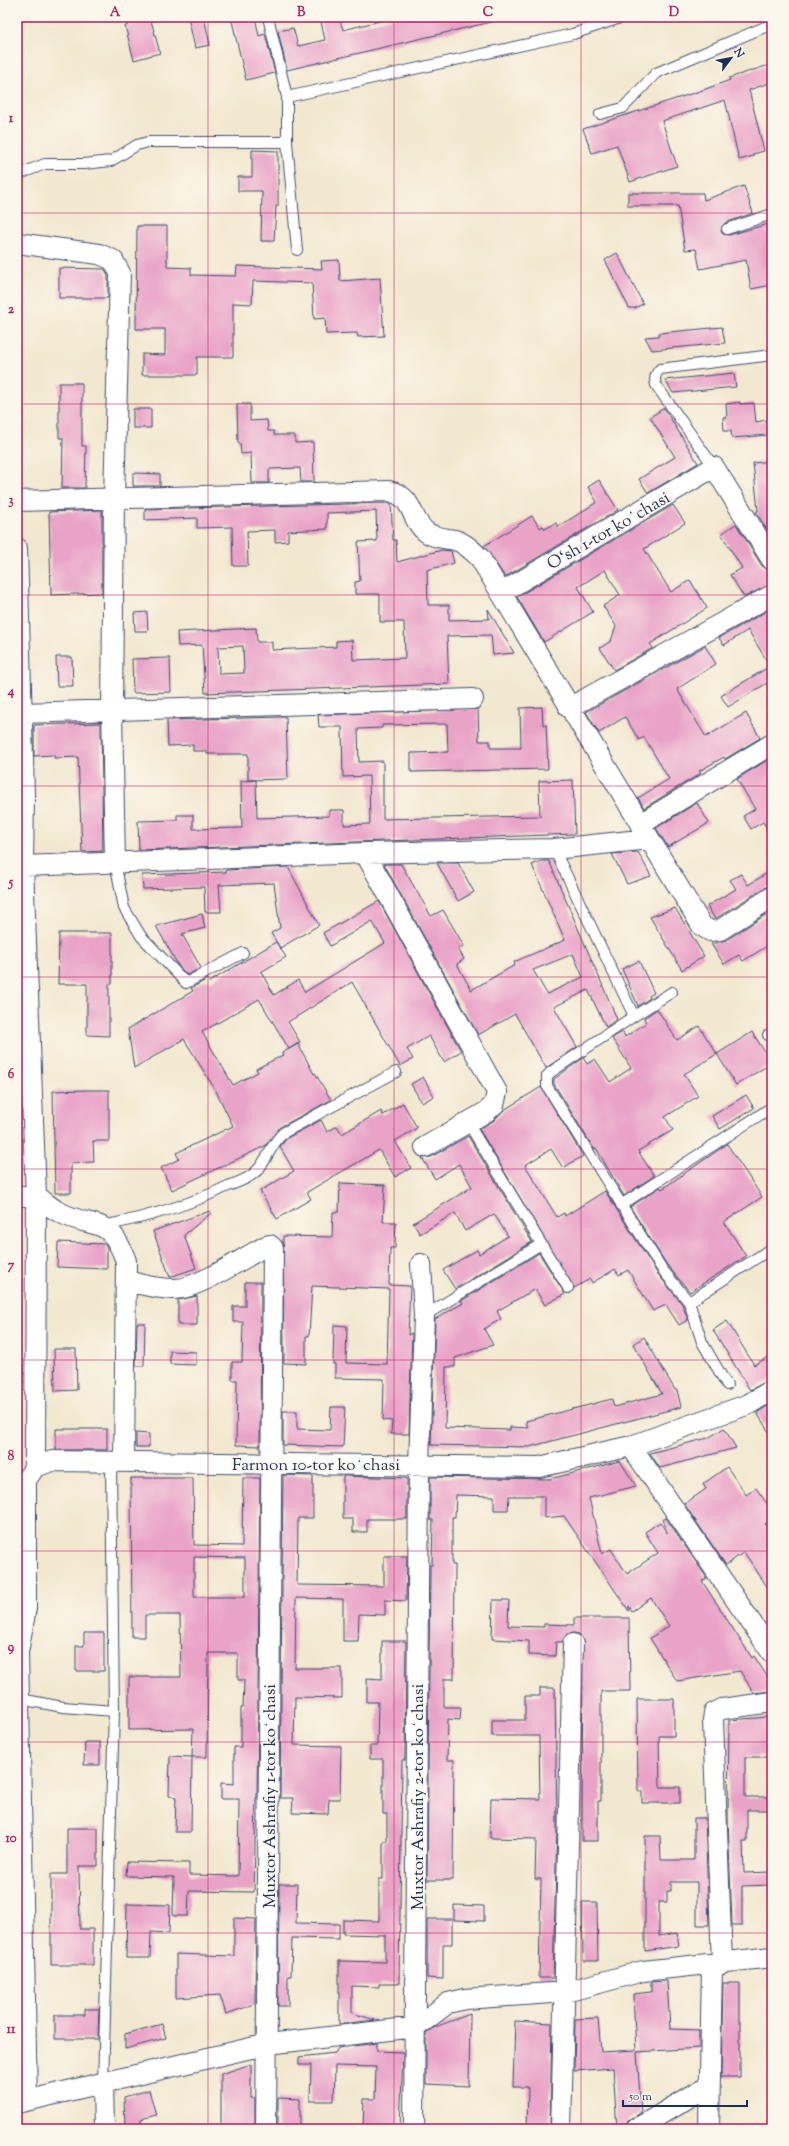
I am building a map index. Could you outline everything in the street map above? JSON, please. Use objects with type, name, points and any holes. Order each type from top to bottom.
[{"type":"street","points":[[17,243],[99,254],[113,260],[120,273],[114,498],[112,712],[116,862]]},
{"type":"street","points":[[714,467],[772,560]]},
{"type":"street","name":"O‘sh 1-tor koʻchasi","points":[[501,593],[714,467]]},
{"type":"street","points":[[17,501],[395,492],[409,502],[425,531],[437,537],[456,540],[470,548],[480,558],[569,708],[702,926],[710,931],[720,930],[772,897]]},
{"type":"street","points":[[17,548],[22,713],[20,793],[23,866],[26,1196],[35,1467],[26,1480],[26,1608],[18,1652],[20,1699],[22,2102],[268,2044],[416,2028],[448,2003],[466,1999],[566,1992],[643,1971],[772,1957]]},
{"type":"street","points":[[569,708],[772,595]]},
{"type":"street","points":[[22,713],[112,712],[473,699]]},
{"type":"street","points":[[23,866],[365,853],[554,849],[644,831],[772,744]]},
{"type":"street","points":[[365,853],[495,1087],[497,1098],[494,1105],[468,1123],[425,1147]]},
{"type":"street","points":[[26,1196],[60,1212],[103,1226],[113,1234],[121,1246],[126,1261],[128,1281],[117,1462]]},
{"type":"street","name":"Muxtor Ashrafiy 1-tor koʻchasi","points":[[128,1281],[147,1286],[181,1288],[200,1282],[266,1246],[272,1246],[272,1464],[268,2044],[266,2129]]},
{"type":"street","name":"Muxtor Ashrafiy 2-tor koʻchasi","points":[[414,2129],[416,2028],[419,1465],[424,1316],[421,1264]]},
{"type":"street","name":"Farmon 10-tor koʻchasi","points":[[35,1467],[52,1461],[539,1466],[631,1446],[749,1404],[772,1390]]},
{"type":"street","points":[[631,1446],[772,1654]]},
{"type":"street","points":[[561,2129],[566,1992],[573,1644]]},
{"type":"street","points":[[708,2129],[708,2086],[717,1964],[713,1720],[714,1714],[722,1709],[772,1702]]},
{"type":"street","points":[[103,2083],[104,2129]]},
{"type":"street","points":[[636,2129],[708,2086]]},
{"type":"lane","points":[[268,17],[287,97],[287,142],[297,250]]},
{"type":"lane","points":[[287,97],[573,34],[623,17]]},
{"type":"lane","points":[[600,114],[623,108],[656,73],[772,24]]},
{"type":"lane","points":[[17,175],[45,164],[84,164],[111,161],[137,145],[148,142],[287,142]]},
{"type":"lane","points":[[727,229],[772,214]]},
{"type":"lane","points":[[714,467],[656,385],[654,378],[657,372],[660,369],[772,355]]},
{"type":"lane","points":[[554,849],[634,1016]]},
{"type":"lane","points":[[116,862],[124,908],[140,936],[186,983],[243,953]]},
{"type":"lane","points":[[672,992],[551,1072],[547,1076],[546,1083],[662,1269],[689,1302],[702,1342],[728,1385]]},
{"type":"lane","points":[[103,1226],[155,1216],[210,1195],[253,1175],[261,1166],[274,1142],[283,1133],[396,1072]]},
{"type":"lane","points":[[621,1205],[772,1107]]},
{"type":"lane","points":[[468,1123],[568,1288]]},
{"type":"lane","points":[[424,1316],[541,1244]]},
{"type":"lane","points":[[689,1302],[772,1248]]},
{"type":"lane","points":[[103,2083],[114,1711],[117,1462]]},
{"type":"lane","points":[[20,1699],[63,1707],[114,1711]]},
{"type":"building","points":[[126,17],[150,17],[160,53],[134,60],[125,26],[128,25]]},
{"type":"building","points":[[188,17],[204,17],[210,45],[195,48]]},
{"type":"building","points":[[231,17],[255,17],[259,36],[265,34],[275,73],[246,80]]},
{"type":"building","points":[[320,17],[339,17],[343,30],[396,17],[491,17],[491,22],[287,70],[278,31],[293,28],[298,46],[325,40]]},
{"type":"building","points":[[772,64],[772,82],[749,90],[764,151],[739,160],[725,100],[662,121],[677,166],[630,182],[617,145],[592,153],[583,129],[703,90],[730,80],[729,78]]},
{"type":"building","points":[[252,150],[278,151],[278,206],[276,206],[274,241],[261,241],[262,191],[238,191],[238,177],[252,177]]},
{"type":"building","points":[[744,186],[753,213],[725,223],[721,231],[723,234],[729,235],[772,223],[772,285],[751,289],[746,260],[700,269],[696,249],[685,250],[678,206],[628,206],[628,193],[703,193],[704,200]]},
{"type":"building","points":[[137,226],[167,226],[167,267],[191,268],[191,275],[236,276],[237,266],[322,269],[321,261],[339,260],[340,281],[380,278],[384,336],[358,337],[357,333],[326,334],[325,318],[314,319],[312,283],[253,281],[252,304],[233,303],[233,357],[197,357],[197,375],[142,375],[142,354],[165,355],[165,329],[136,329]]},
{"type":"building","points":[[617,253],[643,304],[635,308],[629,308],[605,260]]},
{"type":"building","points":[[59,268],[105,269],[108,276],[108,298],[59,298]]},
{"type":"building","points":[[722,327],[725,343],[652,350],[645,337],[659,336],[659,333]]},
{"type":"building","points":[[734,373],[736,387],[673,393],[665,380]]},
{"type":"building","points":[[59,383],[82,383],[82,446],[86,446],[85,488],[62,488],[63,438],[59,438]]},
{"type":"building","points":[[740,402],[740,404],[754,403],[756,422],[767,420],[768,435],[732,438],[731,431],[724,431],[723,417],[727,417],[726,404]]},
{"type":"building","points":[[237,404],[250,404],[250,421],[267,420],[268,431],[274,431],[274,435],[295,435],[295,443],[313,442],[314,482],[301,482],[300,468],[269,469],[269,483],[252,483],[251,453],[241,454],[240,443],[238,443]]},
{"type":"building","points":[[664,408],[698,463],[648,493],[639,479],[675,457],[650,417]]},
{"type":"building","points":[[133,409],[151,409],[151,428],[133,428]]},
{"type":"building","points":[[772,461],[772,538],[756,512],[758,511],[753,463]]},
{"type":"building","points":[[133,473],[160,474],[160,486],[133,486]]},
{"type":"building","points":[[599,480],[618,510],[505,577],[484,546],[532,516],[540,528],[543,526],[545,529],[556,523],[558,527],[597,502],[588,487]]},
{"type":"building","points":[[391,504],[393,540],[396,540],[397,562],[442,550],[451,551],[454,563],[427,570],[428,605],[449,605],[449,620],[489,619],[488,609],[514,653],[493,655],[491,635],[447,636],[449,684],[205,693],[202,645],[178,646],[177,632],[256,628],[257,642],[272,642],[272,650],[336,647],[336,641],[352,640],[353,660],[405,658],[404,622],[380,622],[380,594],[355,594],[355,582],[360,581],[358,542],[377,541],[376,511],[327,513],[327,529],[288,531],[288,541],[275,542],[275,530],[247,531],[248,566],[233,566],[232,527],[197,528],[197,518],[145,520],[145,509]],"holes":[[[243,646],[244,673],[219,674],[218,647]]]},
{"type":"building","points":[[673,505],[685,523],[644,549],[671,592],[690,580],[707,608],[650,644],[653,648],[614,670],[600,648],[611,641],[616,626],[603,606],[620,595],[605,570],[578,587],[593,612],[544,642],[517,597]]},
{"type":"building","points":[[102,510],[102,593],[51,595],[49,512]]},
{"type":"building","points":[[736,524],[762,566],[772,571],[772,584],[744,597],[730,575],[742,568],[721,534]]},
{"type":"building","points":[[772,608],[772,680],[728,707],[721,696],[770,666],[748,630],[724,645],[719,638]]},
{"type":"building","points":[[147,612],[148,631],[135,631],[134,613]]},
{"type":"building","points":[[705,646],[716,664],[677,689],[706,737],[746,713],[760,738],[725,759],[724,757],[699,771],[701,773],[644,808],[638,798],[669,779],[644,737],[639,740],[625,717],[599,733],[586,712]]},
{"type":"building","points":[[56,657],[72,657],[73,686],[57,686]]},
{"type":"building","points":[[170,658],[171,692],[133,693],[132,659]]},
{"type":"building","points":[[542,707],[543,725],[546,725],[548,769],[411,772],[411,753],[448,752],[447,724],[382,725],[382,728],[358,729],[359,762],[383,761],[383,819],[540,816],[539,781],[573,780],[575,834],[139,850],[138,821],[177,820],[177,815],[193,815],[193,829],[242,828],[241,781],[256,780],[257,818],[329,816],[329,810],[344,810],[344,825],[370,824],[369,776],[343,777],[342,727],[319,727],[318,715],[478,709],[479,741],[490,741],[490,748],[521,748],[520,708]]},
{"type":"building","points":[[286,717],[288,779],[248,780],[248,754],[207,754],[207,751],[193,751],[193,745],[168,746],[167,720]]},
{"type":"building","points":[[101,723],[103,851],[82,852],[78,757],[54,758],[54,755],[34,756],[34,725]]},
{"type":"building","points":[[772,757],[772,836],[763,822],[751,829],[743,816],[755,809],[737,779]]},
{"type":"building","points":[[697,803],[709,823],[668,847],[656,828]]},
{"type":"building","points":[[638,852],[651,876],[627,884],[612,854]]},
{"type":"building","points":[[542,861],[549,861],[617,1019],[606,1027],[588,990],[554,1007],[577,1047],[546,1068],[515,1014],[478,1035],[384,864],[401,864],[431,916],[443,910],[464,946],[458,949],[464,959],[457,964],[471,990],[515,965],[514,962],[565,940],[532,865]],"holes":[[[573,954],[583,977],[547,994],[533,970]]]},
{"type":"building","points":[[437,863],[458,863],[474,892],[458,901]]},
{"type":"building","points":[[288,867],[319,925],[280,948],[271,933],[280,928],[274,883],[219,885],[221,912],[205,912],[204,887],[143,889],[142,875],[226,872],[226,870]]},
{"type":"building","points":[[772,870],[772,886],[766,887],[715,919],[707,906],[736,889],[730,880],[741,874],[748,885]]},
{"type":"building","points":[[379,901],[461,1051],[444,1062],[429,1036],[407,1049],[413,1059],[400,1066],[352,982],[288,1022],[300,1042],[289,1049],[298,1044],[314,1074],[315,1073],[331,1100],[280,1127],[265,1146],[172,1190],[161,1168],[179,1159],[176,1153],[233,1126],[216,1091],[184,1039],[134,1068],[128,1029],[193,991],[191,988],[208,979],[209,982],[276,942],[286,957],[261,972],[274,995],[298,980],[305,992],[385,943],[372,921],[330,946],[323,933]],"holes":[[[259,999],[289,1049],[282,1053],[283,1055],[256,1069],[258,1072],[233,1085],[202,1032]]]},
{"type":"building","points":[[675,908],[704,956],[682,970],[650,917]]},
{"type":"building","points":[[772,911],[772,943],[743,961],[739,955],[724,964],[711,944],[726,940]]},
{"type":"building","points":[[202,914],[205,928],[182,934],[201,968],[187,975],[179,967],[156,926]]},
{"type":"building","points":[[59,933],[112,933],[112,984],[109,984],[109,1036],[87,1035],[87,984],[58,984]]},
{"type":"building","points":[[639,961],[654,993],[649,996],[650,998],[638,1006],[622,969]]},
{"type":"building","points":[[657,1009],[677,1040],[699,1026],[717,1054],[684,1074],[698,1096],[665,1117],[673,1130],[638,1151],[654,1176],[624,1196],[596,1148],[594,1149],[554,1084],[554,1079],[583,1058],[587,1064],[595,1059],[610,1082],[631,1068],[612,1038],[623,1032],[625,1037],[646,1023],[644,1018]]},
{"type":"building","points":[[752,1032],[772,1063],[736,1085],[717,1054]]},
{"type":"building","points":[[423,1077],[434,1096],[422,1103],[411,1084]]},
{"type":"building","points":[[541,1087],[583,1156],[563,1168],[551,1149],[525,1165],[557,1217],[564,1213],[565,1216],[605,1191],[657,1273],[682,1304],[688,1320],[679,1325],[666,1305],[653,1311],[628,1270],[619,1275],[615,1269],[592,1283],[590,1279],[574,1288],[479,1129],[493,1121],[504,1110]]},
{"type":"building","points":[[109,1090],[109,1141],[93,1141],[94,1162],[71,1163],[71,1193],[55,1193],[53,1091]]},
{"type":"building","points":[[746,1095],[754,1108],[720,1129],[712,1116]]},
{"type":"building","points":[[403,1103],[417,1128],[395,1141],[411,1168],[395,1177],[379,1150],[307,1192],[311,1199],[277,1219],[260,1191],[294,1171],[280,1147],[287,1138],[321,1120],[327,1132],[337,1126],[342,1134],[381,1111],[383,1115]]},
{"type":"building","points":[[468,1136],[532,1242],[455,1289],[443,1270],[477,1250],[479,1254],[508,1236],[494,1214],[465,1231],[455,1213],[420,1234],[413,1223],[472,1187],[459,1164],[435,1179],[422,1158],[431,1157]]},
{"type":"building","points":[[727,1144],[762,1197],[724,1222],[746,1256],[690,1292],[667,1265],[630,1207],[660,1187],[662,1189]]},
{"type":"building","points":[[340,1183],[385,1185],[383,1222],[396,1222],[395,1248],[390,1248],[389,1285],[410,1286],[408,1335],[412,1333],[409,1434],[391,1434],[392,1421],[383,1420],[384,1379],[335,1378],[335,1364],[333,1364],[334,1325],[347,1326],[346,1363],[387,1364],[389,1289],[312,1286],[309,1336],[306,1336],[306,1364],[284,1363],[283,1236],[332,1237],[333,1212],[339,1212]]},
{"type":"building","points":[[210,1211],[211,1213],[184,1235],[196,1268],[170,1277],[153,1231]]},
{"type":"building","points":[[58,1242],[105,1244],[107,1248],[107,1269],[57,1267]]},
{"type":"building","points":[[539,1253],[565,1294],[545,1305],[535,1289],[497,1311],[501,1319],[484,1329],[493,1345],[455,1358],[455,1367],[446,1367],[445,1428],[510,1430],[510,1427],[528,1428],[526,1421],[612,1399],[614,1407],[662,1394],[633,1344],[644,1337],[675,1390],[677,1390],[681,1407],[529,1447],[431,1445],[435,1319],[463,1303],[461,1301]]},
{"type":"building","points":[[245,1282],[261,1282],[260,1446],[236,1445],[237,1380],[232,1380],[232,1362],[242,1362],[243,1322],[233,1322],[233,1306],[245,1306]]},
{"type":"building","points":[[197,1296],[197,1325],[178,1325],[178,1300]]},
{"type":"building","points":[[727,1321],[754,1365],[772,1355],[772,1379],[750,1390],[713,1330]]},
{"type":"building","points":[[137,1323],[145,1323],[144,1366],[136,1366]]},
{"type":"building","points":[[54,1349],[76,1349],[77,1390],[55,1391]]},
{"type":"building","points":[[170,1351],[196,1352],[196,1365],[170,1364]]},
{"type":"building","points":[[772,1403],[772,1437],[757,1413]]},
{"type":"building","points":[[331,1407],[345,1407],[343,1447],[283,1445],[283,1411],[297,1411],[297,1429],[330,1430]]},
{"type":"building","points":[[724,1428],[736,1448],[660,1468],[650,1453],[708,1438]]},
{"type":"building","points":[[56,1429],[107,1429],[107,1450],[56,1450]]},
{"type":"building","points":[[136,1433],[149,1434],[149,1447],[136,1447]]},
{"type":"building","points":[[620,1461],[636,1486],[589,1498],[602,1554],[611,1549],[627,1574],[658,1553],[645,1532],[660,1522],[667,1533],[663,1520],[666,1518],[707,1578],[702,1581],[752,1658],[754,1656],[772,1684],[772,1691],[754,1693],[740,1671],[677,1681],[650,1638],[669,1626],[651,1598],[632,1611],[629,1606],[629,1611],[564,1516],[544,1518],[544,1496],[509,1496],[508,1510],[494,1510],[494,1496],[456,1495],[455,1517],[452,1517],[452,1565],[455,1565],[454,1679],[444,1679],[444,1707],[461,1707],[460,1720],[448,1719],[447,1760],[454,1760],[453,1880],[427,1880],[430,1565],[432,1565],[433,1520],[430,1520],[430,1477],[550,1479]]},
{"type":"building","points":[[727,1467],[746,1495],[756,1488],[772,1511],[772,1519],[765,1524],[772,1534],[767,1537],[772,1545],[772,1594],[744,1552],[726,1565],[684,1504],[706,1489],[703,1484]]},
{"type":"building","points":[[283,1475],[313,1476],[313,1518],[298,1518],[297,1585],[384,1586],[384,1556],[407,1556],[406,1601],[385,1600],[385,1615],[359,1614],[358,1641],[343,1641],[343,1599],[296,1598],[295,1668],[342,1668],[342,1698],[295,1697],[294,1745],[341,1746],[340,1799],[329,1799],[328,1814],[292,1813],[293,1798],[280,1798]]},
{"type":"building","points":[[343,1476],[407,1478],[407,1519],[367,1519],[367,1532],[353,1532],[353,1519],[343,1519]]},
{"type":"building","points":[[131,1478],[193,1478],[194,1545],[242,1546],[243,1478],[260,1478],[257,1798],[254,1892],[189,1891],[188,1916],[173,1916],[174,1877],[126,1876],[127,1862],[189,1863],[189,1875],[238,1876],[239,1799],[221,1799],[221,1783],[234,1784],[234,1747],[241,1747],[241,1708],[243,1708],[244,1680],[238,1680],[238,1653],[208,1653],[207,1757],[192,1757],[193,1729],[129,1730],[129,1677],[181,1677],[180,1615],[145,1615],[145,1637],[132,1637]],"holes":[[[194,1557],[245,1558],[245,1597],[194,1597]]]},
{"type":"building","points":[[493,1600],[509,1600],[508,1626],[544,1627],[544,1624],[574,1625],[574,1618],[629,1618],[630,1691],[601,1691],[601,1801],[598,1801],[598,1841],[582,1841],[583,1639],[579,1634],[567,1634],[562,1642],[556,1642],[555,1656],[529,1655],[529,1641],[492,1639]]},
{"type":"building","points":[[84,1633],[104,1633],[104,1671],[76,1671],[76,1646],[84,1646]]},
{"type":"building","points":[[382,1641],[406,1641],[405,1760],[402,1760],[399,1984],[379,1984],[379,1987],[352,1986],[352,2013],[375,2020],[339,2024],[339,1961],[385,1962],[385,1935],[343,1934],[343,1920],[379,1921],[379,1879],[383,1879],[383,1841],[387,1841],[387,1814],[383,1814],[383,1759],[370,1759],[370,1746],[377,1746],[378,1702],[367,1702],[367,1678],[382,1679]]},
{"type":"building","points":[[540,1688],[555,1688],[557,1826],[553,1978],[539,1978],[541,1879],[535,1879],[536,1839],[490,1838],[491,1798],[540,1799],[539,1736],[492,1736],[492,1720],[525,1720],[525,1696],[540,1696]]},
{"type":"building","points":[[637,1699],[674,1699],[674,1736],[659,1736],[660,1787],[680,1787],[680,1803],[642,1803],[642,1791],[638,1791]]},
{"type":"building","points":[[768,1714],[772,1714],[772,1757],[745,1757],[745,1797],[772,1797],[772,1810],[747,1810],[747,1841],[743,1841],[744,1873],[772,1872],[772,1885],[742,1886],[742,1925],[732,1925],[728,1818],[729,1720],[770,1717]]},
{"type":"building","points":[[85,1742],[100,1742],[100,1765],[84,1765]]},
{"type":"building","points":[[170,1756],[192,1757],[191,1832],[175,1832],[176,1797],[169,1796]]},
{"type":"building","points":[[694,1818],[705,1818],[709,1925],[697,1925],[697,1882],[671,1882],[671,1891],[667,1891],[667,1902],[659,1902],[659,1936],[677,1933],[679,1946],[645,1951],[645,1836],[660,1836],[661,1860],[694,1860]]},
{"type":"building","points":[[67,1828],[98,1828],[98,1866],[79,1866],[80,1929],[93,1929],[93,1965],[51,1965],[51,1874],[67,1874]]},
{"type":"building","points":[[279,1884],[297,1884],[296,1923],[339,1924],[339,1939],[292,1938],[291,1976],[288,1976],[288,2006],[278,2006]]},
{"type":"building","points":[[582,1902],[597,1902],[598,1961],[583,1961]]},
{"type":"building","points":[[127,1904],[170,1905],[169,1933],[151,1932],[150,1958],[126,1958]]},
{"type":"building","points":[[454,1905],[484,1906],[484,1921],[454,1920]]},
{"type":"building","points":[[234,1918],[256,1919],[255,2004],[226,2014],[220,1995],[176,1998],[176,1954],[234,1956]]},
{"type":"building","points":[[427,1919],[452,1919],[452,1944],[443,1944],[443,1979],[427,1978]]},
{"type":"building","points":[[667,1981],[670,2029],[699,2030],[699,2048],[637,2052],[641,2113],[617,2129],[613,2068],[574,2071],[575,2019],[598,2018],[601,2052],[636,2050],[633,1994],[651,1992],[651,1982]]},
{"type":"building","points":[[723,1983],[740,1983],[740,2077],[721,2077]]},
{"type":"building","points":[[85,2009],[99,2009],[98,2039],[55,2039],[55,2015],[85,2015]]},
{"type":"building","points":[[470,2014],[469,2086],[426,2084],[426,2034],[435,2027]]},
{"type":"building","points":[[515,2021],[552,2023],[550,2129],[527,2129],[528,2087],[513,2087]]},
{"type":"building","points":[[162,2024],[166,2038],[125,2049],[125,2034]]},
{"type":"building","points":[[377,2043],[377,2051],[403,2052],[400,2129],[363,2129],[364,2099],[375,2099],[376,2067],[335,2066],[334,2101],[310,2101],[311,2065],[299,2065],[299,2057],[335,2053],[338,2048]]},
{"type":"building","points":[[251,2064],[251,2098],[255,2098],[255,2129],[221,2129],[221,2074]]},
{"type":"building","points":[[149,2090],[156,2115],[141,2119],[141,2129],[125,2129],[124,2097]]},
{"type":"building","points":[[278,2098],[300,2099],[300,2129],[278,2129]]}]
